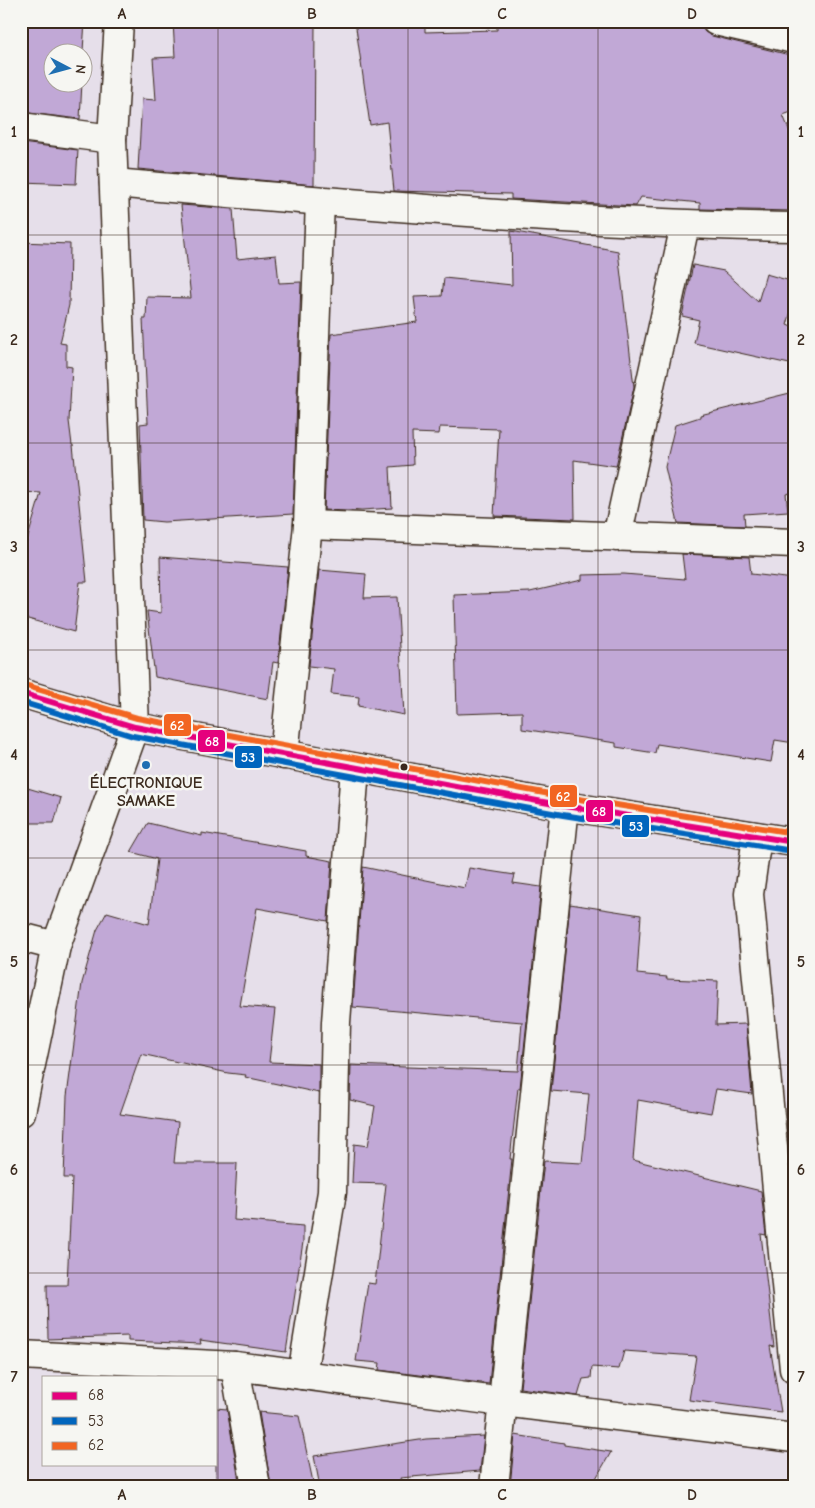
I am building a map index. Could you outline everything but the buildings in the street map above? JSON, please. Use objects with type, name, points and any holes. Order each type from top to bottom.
[{"type":"street","points":[[21,1112],[56,946],[135,727],[112,139],[119,21]]},
{"type":"street","points":[[716,21],[794,39]]},
{"type":"street","points":[[21,127],[112,139]]},
{"type":"street","points":[[114,182],[320,201],[685,225],[794,227]]},
{"type":"street","points":[[284,755],[308,525],[320,201]]},
{"type":"street","points":[[617,537],[685,225]]},
{"type":"street","points":[[308,525],[794,544]]},
{"type":"street","points":[[21,693],[135,727],[565,806],[794,842]]},
{"type":"street","points":[[302,1375],[332,1192],[336,1022],[355,768]]},
{"type":"street","points":[[494,1487],[565,806]]},
{"type":"street","points":[[758,837],[750,894],[794,1369]]},
{"type":"street","points":[[21,937],[56,946]]},
{"type":"street","points":[[21,1355],[235,1366],[794,1438]]},
{"type":"street","points":[[235,1366],[256,1487]]},
{"type":"transit line","name":"62","points":[[24,685],[137,718],[566,797],[794,833]]},
{"type":"transit line","name":"68","points":[[21,693],[135,727],[565,806],[794,842]]},
{"type":"transit line","name":"53","points":[[21,702],[133,736],[563,815],[793,851]]},
{"type":"place","name":"ÉLECTRONIQUE SAMAKE","points":[[146,765]]}]
